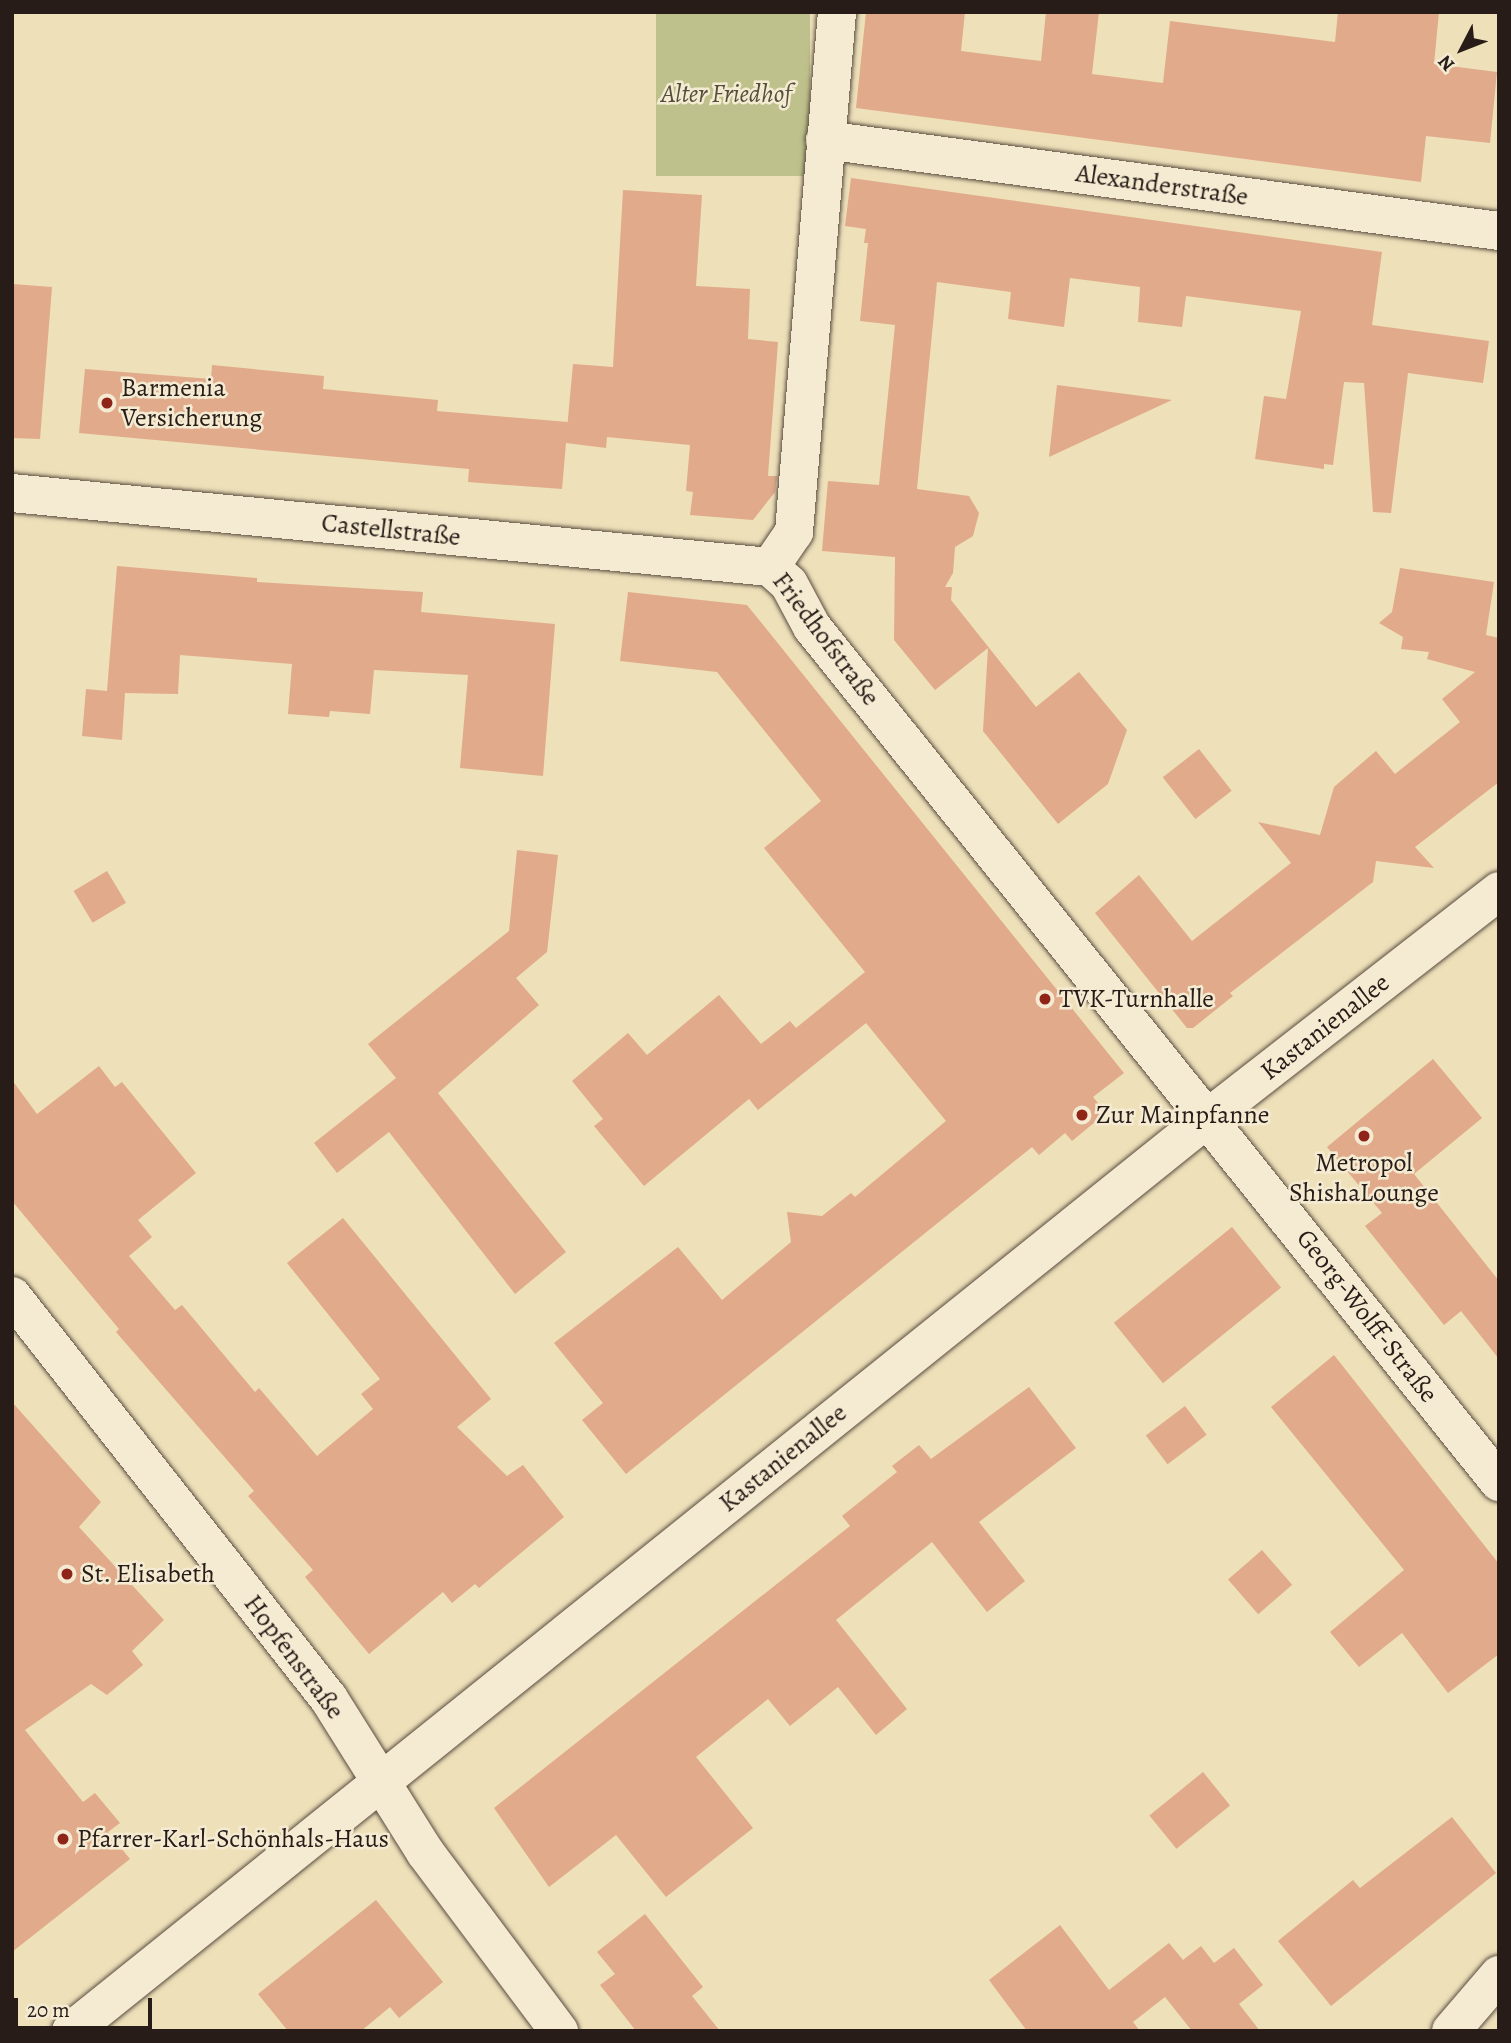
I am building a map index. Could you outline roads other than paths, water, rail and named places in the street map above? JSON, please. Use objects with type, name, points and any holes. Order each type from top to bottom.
[{"type":"street","name":"Friedhofstraße","points":[[837,12],[794,533],[771,567],[789,584],[812,627],[1209,1117]]},
{"type":"street","name":"Alexanderstraße","points":[[825,140],[1499,231]]},
{"type":"street","name":"Castellstraße","points":[[12,493],[771,567]]},
{"type":"street","name":"Kastanienallee","points":[[71,2031],[1209,1117],[1499,891]]},
{"type":"street","name":"Georg-Wolff-Straße","points":[[1209,1117],[1499,1482]]},
{"type":"street","name":"Hopfenstraße","points":[[12,1296],[329,1699],[442,1877],[559,2031]]},
{"type":"street","points":[[1451,2031],[1499,1975]]},
{"type":"place","name":"Barmenia Versicherung","points":[[107,403]]},
{"type":"place","name":"TVK-Turnhalle","points":[[1045,999]]},
{"type":"place","name":"Zur Mainpfanne","points":[[1082,1115]]},
{"type":"place","name":"Metropol ShishaLounge","points":[[1364,1136]]},
{"type":"place","name":"St. Elisabeth","points":[[67,1574]]},
{"type":"place","name":"Pfarrer-Karl-Schönhals-Haus","points":[[63,1839]]},
{"type":"park label","name":"Alter Friedhof","points":[[726,94]]}]
